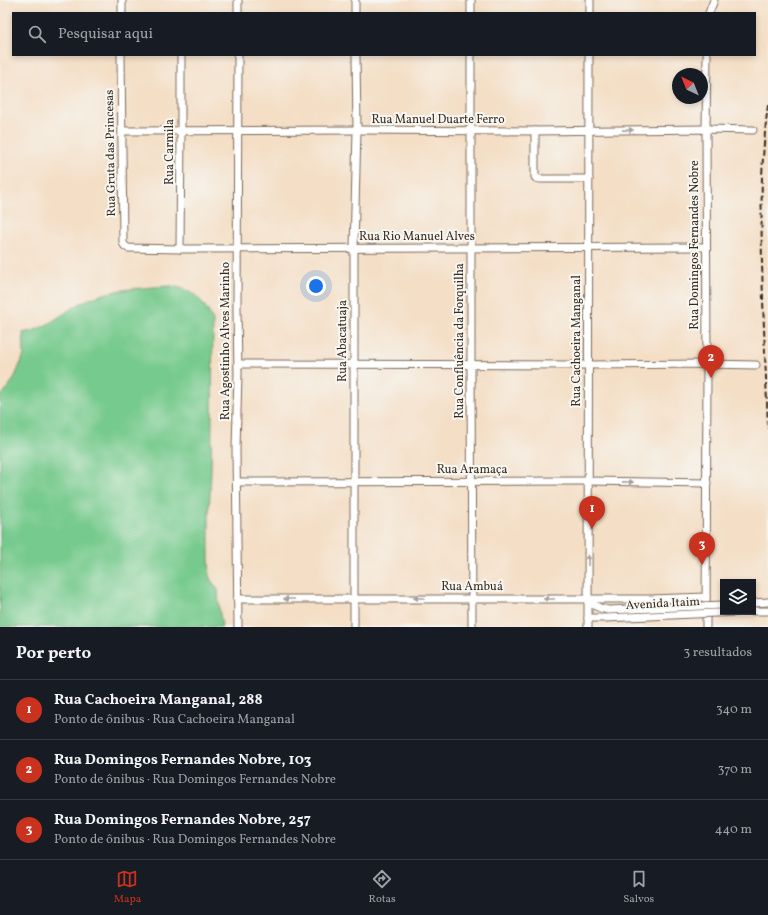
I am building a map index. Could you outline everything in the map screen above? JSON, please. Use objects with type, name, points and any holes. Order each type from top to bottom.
[{"type":"street","points":[[122,0],[122,12]]},
{"type":"street","points":[[238,0],[238,12]]},
{"type":"street","points":[[355,0],[355,12]]},
{"type":"street","points":[[471,0],[471,12]]},
{"type":"street","points":[[590,0],[590,12]]},
{"type":"street","points":[[710,7],[714,0]]},
{"type":"street","name":"Rua Gruta das Princesas","points":[[121,56],[124,243],[128,248]]},
{"type":"street","name":"Rua Carmila","points":[[180,249],[181,56]]},
{"type":"street","name":"Rua Agostinho Alves Marinho","points":[[238,56],[238,627]]},
{"type":"street","name":"Rua Abacatuaja","points":[[354,627],[354,248],[357,130],[356,56]]},
{"type":"street","name":"Rua Confluência da Forquilha","points":[[471,56],[472,627]]},
{"type":"street","name":"Rua Cachoeira Manganal","points":[[588,627],[589,56]]},
{"type":"street","name":"Rua Domingos Fernandes Nobre","points":[[706,627],[707,56]]},
{"type":"street","name":"Rua Manuel Duarte Ferro","points":[[122,131],[589,131],[706,128],[753,130]]},
{"type":"street","points":[[535,131],[536,178],[540,180],[589,179]]},
{"type":"street","name":"Rua Rio Manuel Alves","points":[[128,248],[706,247]]},
{"type":"street","points":[[238,364],[756,365]]},
{"type":"street","name":"Rua Aramaça","points":[[237,482],[589,481],[707,483]]},
{"type":"street","name":"Rua Ambuá","points":[[238,599],[472,598],[588,601],[706,597]]},
{"type":"street","name":"Avenida Itaim","points":[[588,601],[600,608],[608,610],[720,605]]},
{"type":"street","points":[[756,603],[768,602]]},
{"type":"street","points":[[756,612],[768,611]]},
{"type":"street","name":"Avenida Itaim","points":[[588,618],[720,613]]},
{"type":"green space","points":[[171,286],[186,290],[195,295],[213,320],[209,560],[210,579],[218,590],[222,627],[0,627],[0,398],[14,379],[24,355],[23,333],[42,327],[57,319],[77,305],[101,295],[131,289]]},
{"type":"railway","points":[[768,105],[762,177],[763,303],[768,429]]},
{"type":"place","name":"Rua Domingos Fernandes Nobre, 103","points":[[711,378]]},
{"type":"place","name":"Rua Cachoeira Manganal, 288","points":[[592,529]]},
{"type":"place","name":"Rua Domingos Fernandes Nobre, 257","points":[[702,565]]}]
